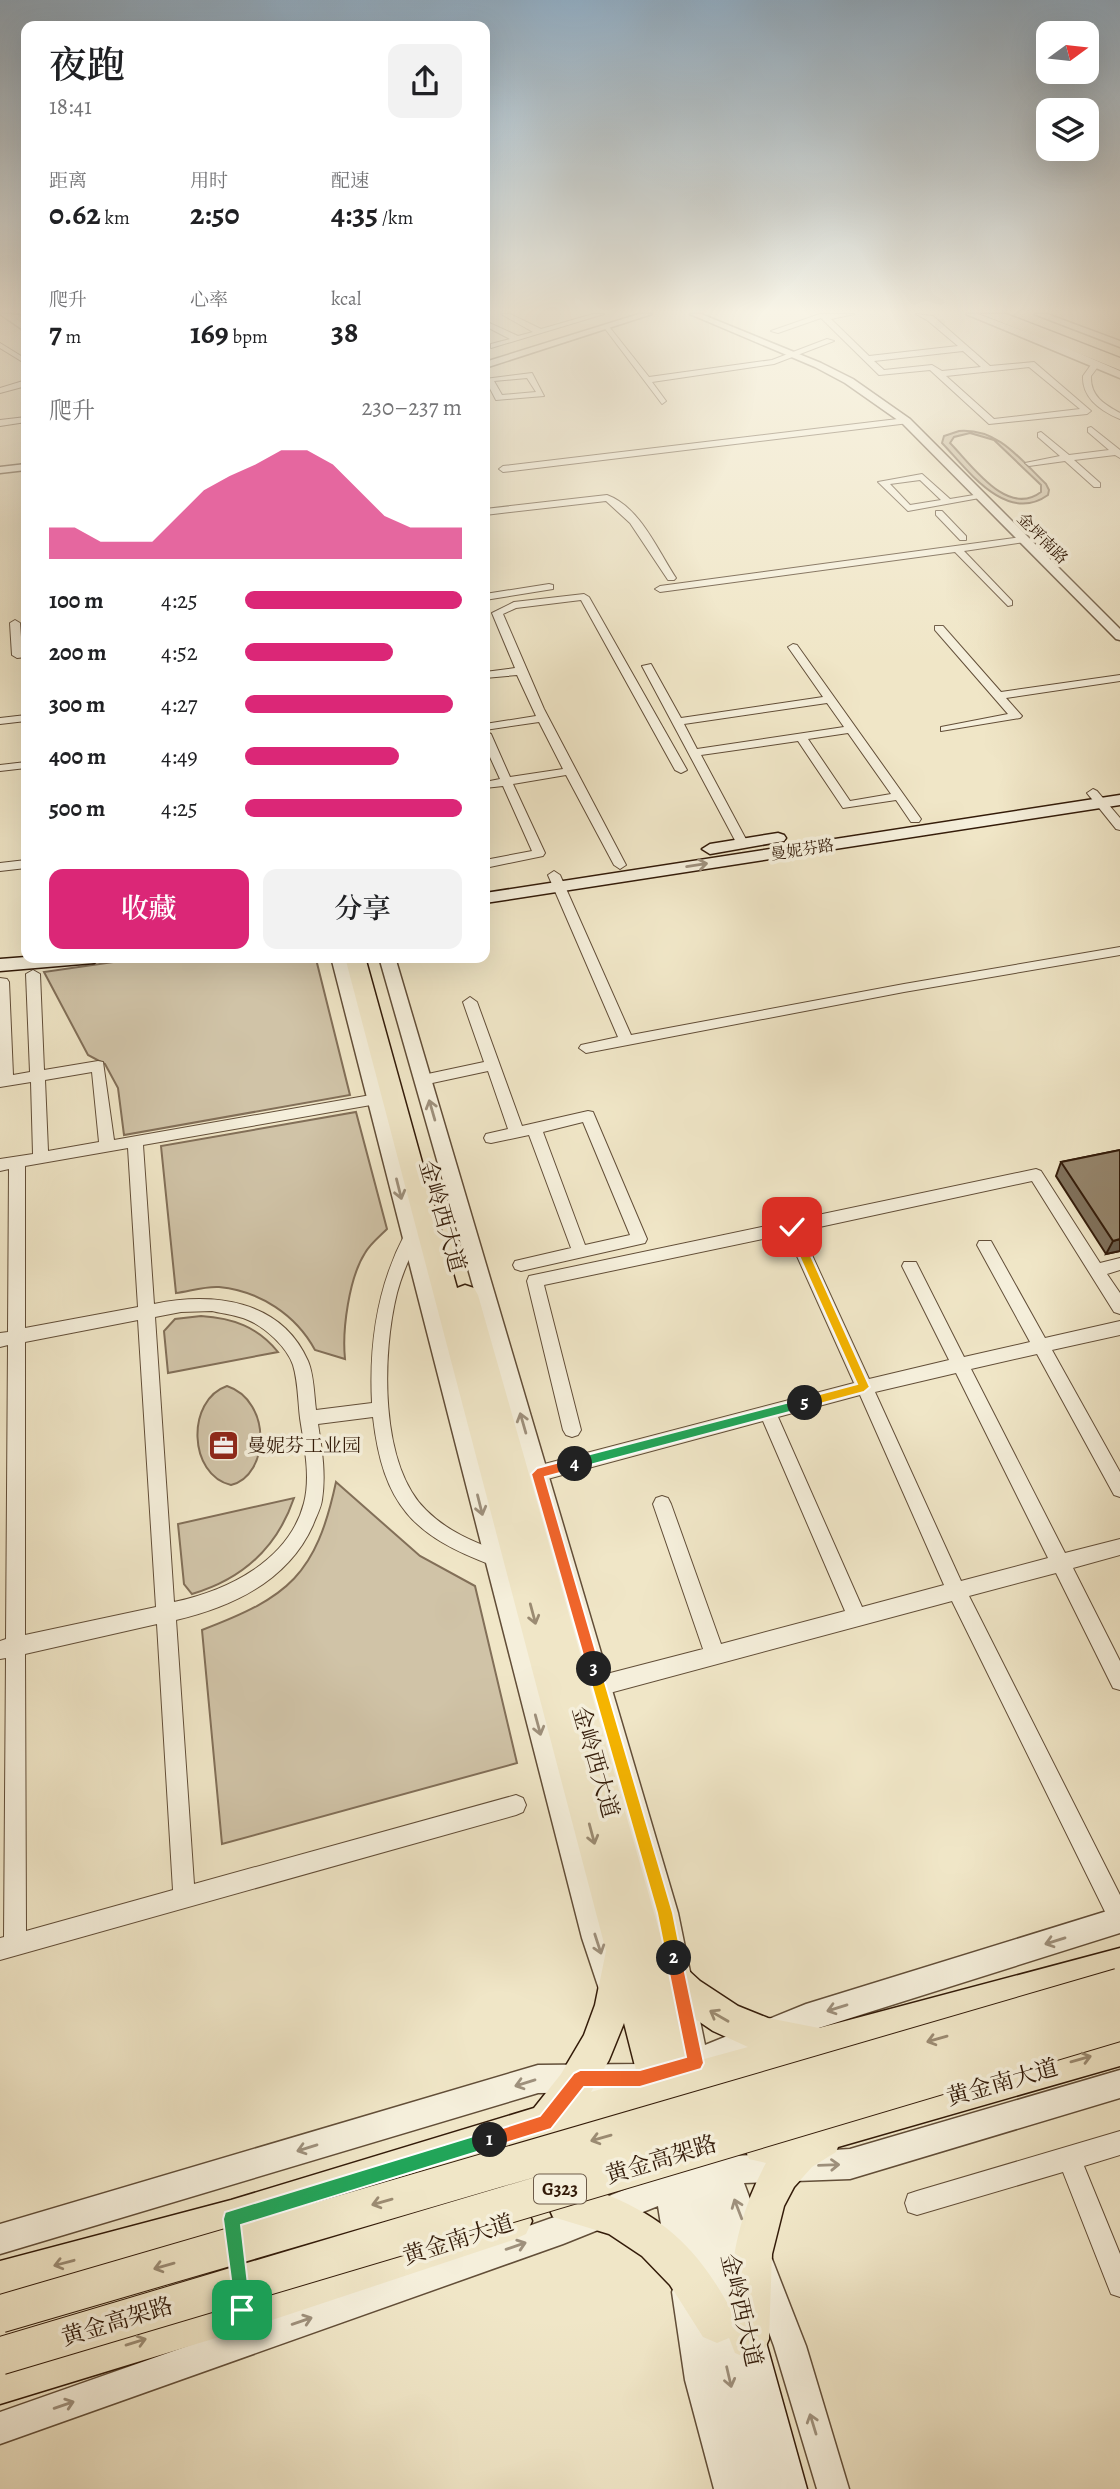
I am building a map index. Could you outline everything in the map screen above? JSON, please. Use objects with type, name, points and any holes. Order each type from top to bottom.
[{"type":"main road","name":"曼妮芬路","points":[[490,886],[556,881],[1097,798],[1120,789]]},
{"type":"main road","name":"曼妮芬路","points":[[490,897],[620,865],[742,843],[915,818],[1097,798],[1120,800]]},
{"type":"main road","points":[[0,954],[21,952]]},
{"type":"main road","points":[[1,974],[61,963]]},
{"type":"main road","name":"金岭西大道","points":[[356,963],[385,1098],[621,1941],[670,2079],[695,2172],[733,2331],[760,2489]]},
{"type":"main road","name":"金岭西大道","points":[[372,963],[527,1476],[587,1689],[652,1958],[670,2079]]},
{"type":"main road","points":[[545,2123],[580,2079],[603,2035],[615,1994],[621,1941]]},
{"type":"main road","points":[[652,1958],[680,1988],[724,2019],[763,2035],[788,2041],[832,2043]]},
{"type":"main road","points":[[0,2280],[231,2219],[545,2123],[670,2079],[832,2043],[1120,1965]]},
{"type":"main road","name":"黄金高架路","points":[[0,2314],[1120,1987]]},
{"type":"main road","name":"黄金高架路","points":[[0,2356],[1120,2022]]},
{"type":"main road","name":"黄金南大道","points":[[0,2384],[242,2310],[566,2204],[695,2172],[1120,2048]]},
{"type":"main road","points":[[566,2204],[604,2212],[646,2233],[683,2269],[705,2301],[733,2331],[748,2305],[754,2250],[764,2210],[784,2166],[808,2146],[858,2124]]},
{"type":"main road","points":[[231,2219],[242,2310]]},
{"type":"main road","name":"金岭西大道","points":[[733,2331],[789,2489]]},
{"type":"street","points":[[503,469],[829,430]]},
{"type":"street","name":"金坪南路","points":[[915,430],[1120,636]]},
{"type":"street","points":[[1091,430],[1119,453]]},
{"type":"street","points":[[1041,435],[1097,485]]},
{"type":"street","points":[[1029,463],[1119,453]]},
{"type":"street","points":[[0,470],[21,468]]},
{"type":"street","points":[[948,502],[922,477],[883,482],[908,508],[948,502],[985,502]]},
{"type":"street","points":[[490,511],[607,498],[615,500],[635,524],[671,578]]},
{"type":"street","points":[[913,516],[985,502]]},
{"type":"street","points":[[939,513],[963,538]]},
{"type":"street","points":[[660,589],[1022,540]]},
{"type":"street","points":[[957,549],[1008,603]]},
{"type":"street","points":[[490,596],[549,587]]},
{"type":"street","points":[[620,865],[569,771],[521,671],[497,613],[505,607],[584,597],[681,770]]},
{"type":"street","points":[[0,625],[21,623],[17,655],[21,655]]},
{"type":"street","points":[[939,628],[1016,716],[945,729]]},
{"type":"street","points":[[492,629],[505,633]]},
{"type":"street","points":[[793,647],[915,818]]},
{"type":"street","points":[[646,666],[742,843]]},
{"type":"street","points":[[490,675],[521,671]]},
{"type":"street","points":[[999,696],[1120,678]]},
{"type":"street","points":[[677,722],[830,699]]},
{"type":"street","points":[[490,726],[544,718]]},
{"type":"street","points":[[0,721],[21,719]]},
{"type":"street","points":[[694,753],[851,729]]},
{"type":"street","points":[[801,737],[847,805],[899,796]]},
{"type":"street","points":[[490,746],[539,853],[490,863]]},
{"type":"street","points":[[0,768],[21,766]]},
{"type":"street","points":[[490,784],[569,771]]},
{"type":"street","points":[[1097,798],[1120,826]]},
{"type":"street","points":[[0,867],[21,865]]},
{"type":"street","points":[[556,881],[627,1041]]},
{"type":"street","points":[[586,1048],[904,988],[1120,951]]},
{"type":"street","points":[[341,963],[385,1098],[411,1238],[595,1938],[633,2049],[670,2079]]},
{"type":"street","points":[[389,963],[423,1080],[527,1476],[864,1387],[1120,1328]]},
{"type":"street","points":[[1,974],[15,1020],[37,1076],[41,1157]]},
{"type":"street","points":[[33,974],[15,1020],[3,1081],[98,1066],[107,1146]]},
{"type":"street","points":[[470,1002],[517,1132]]},
{"type":"street","points":[[423,1080],[492,1065]]},
{"type":"street","points":[[385,1098],[9,1163],[8,1947],[516,1805]]},
{"type":"street","points":[[491,1138],[588,1116],[639,1239],[521,1265]]},
{"type":"street","points":[[534,1128],[580,1252]]},
{"type":"street","points":[[135,1141],[184,1898]]},
{"type":"street","points":[[572,1430],[535,1281],[1036,1175],[1120,1307]]},
{"type":"street","points":[[0,2239],[538,2079],[670,2079],[806,2018],[1120,1919],[957,1592],[792,1227]]},
{"type":"street","points":[[411,1238],[393,1275],[382,1315],[381,1409],[386,1455],[404,1498],[428,1524],[458,1545],[494,1559]]},
{"type":"street","points":[[985,1245],[1120,1489]]},
{"type":"street","points":[[1097,1270],[1120,1264]]},
{"type":"street","points":[[909,1266],[1120,1681]]},
{"type":"street","points":[[8,1339],[181,1305],[212,1304],[241,1310],[267,1322],[288,1341],[301,1364],[315,1487],[307,1519],[289,1549],[264,1575],[235,1593],[203,1605],[8,1649]]},
{"type":"street","points":[[309,1418],[381,1409]]},
{"type":"street","points":[[768,1413],[857,1618]]},
{"type":"street","points":[[662,1504],[715,1655]]},
{"type":"street","points":[[833,2489],[790,2346],[754,2250],[695,2172],[670,2079],[680,1988],[665,1913],[587,1689],[1120,1548]]},
{"type":"street","points":[[0,2428],[604,2212],[695,2172],[850,2164],[1120,2084]]},
{"type":"street","points":[[917,2203],[1120,2143]]},
{"type":"street","points":[[1069,2158],[1120,2285]]},
{"type":"street","points":[[695,2172],[683,2269],[701,2380],[730,2489]]},
{"type":"shaded area","points":[[959,431],[973,431],[997,440],[1017,455],[1046,484],[1048,495],[1032,502],[1017,503],[1003,499],[975,479],[942,443],[944,436]],"holes":[[[970,433],[994,440],[1041,485],[1041,492],[1028,498],[1015,498],[1003,493],[979,475],[950,443],[954,437]]]},
{"type":"shaded area","points":[[106,963],[317,963],[350,1095],[124,1135],[118,1088],[105,1064],[88,1055],[44,972]]},
{"type":"shaded area","points":[[356,1112],[387,1229],[367,1250],[355,1276],[346,1319],[345,1359],[315,1350],[298,1326],[262,1299],[234,1289],[214,1287],[176,1293],[161,1146]]},
{"type":"shaded area","points":[[201,1316],[244,1325],[262,1336],[278,1352],[168,1373],[164,1331],[175,1319]]},
{"type":"shaded area","points":[[227,1386],[242,1394],[252,1406],[260,1437],[259,1453],[253,1467],[244,1478],[231,1485],[217,1478],[206,1467],[200,1453],[198,1437],[204,1406],[214,1394]]},
{"type":"shaded area","points":[[336,1482],[420,1556],[475,1586],[517,1763],[222,1844],[202,1630],[257,1606],[294,1578],[308,1561],[319,1540]]},
{"type":"shaded area","points":[[294,1498],[278,1532],[256,1559],[227,1580],[192,1594],[184,1584],[178,1524]]},
{"type":"building","points":[[1120,1150],[1120,1239],[1113,1241],[1061,1162]]},
{"type":"place","name":"曼妮芬工业园","points":[[224,1445]]},
{"type":"route","points":[[242,2310],[231,2219],[545,2123],[580,2079],[640,2078],[695,2063],[665,1913],[537,1474],[864,1387],[792,1227]]}]
